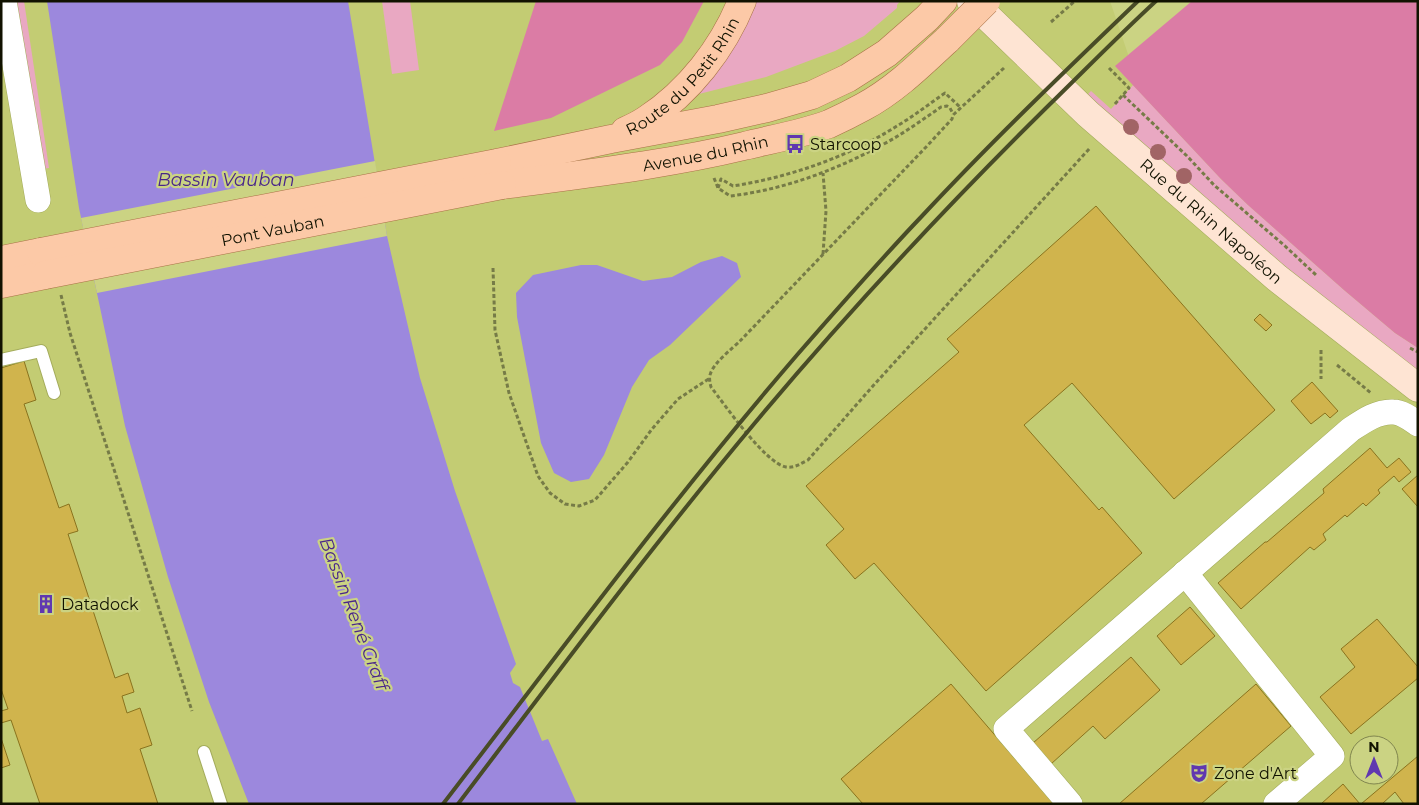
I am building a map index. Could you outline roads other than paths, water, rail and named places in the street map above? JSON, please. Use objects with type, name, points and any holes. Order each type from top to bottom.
[{"type":"main road","name":"Route du Petit Rhin","points":[[611,139],[646,120],[680,94],[717,51],[742,1]]},
{"type":"main road","name":"Rue du Rhin Napoléon","points":[[971,1],[1013,53],[1088,114],[1276,278],[1418,388]]},
{"type":"main road","name":"Avenue du Rhin","points":[[499,174],[628,168],[699,156],[788,136],[829,124],[864,107],[890,91],[948,40],[986,1]]},
{"type":"main road","name":"Avenue du Rhin","points":[[499,174],[611,139],[718,119],[812,95],[848,78],[887,53],[935,10]]},
{"type":"main road","name":"Pont Vauban","points":[[49,274],[499,174]]},
{"type":"main road","points":[[1,260],[49,274]]},
{"type":"main road","points":[[1,284],[49,274]]},
{"type":"street","points":[[4,1],[38,200]]},
{"type":"street","points":[[1070,804],[1006,729],[1350,430],[1377,414],[1394,412],[1410,418],[1418,424]]},
{"type":"street","points":[[1185,573],[1332,756],[1276,804]]},
{"type":"lane","points":[[1,360],[41,351],[54,393]]},
{"type":"lane","points":[[204,752],[220,804]]},
{"type":"water","points":[[47,1],[348,1],[387,236],[420,378],[455,491],[516,664],[510,673],[513,683],[520,687],[542,741],[548,739],[577,804],[249,804],[209,702],[168,577],[125,426],[79,208]]},
{"type":"water","points":[[722,256],[737,263],[741,277],[670,345],[649,360],[632,387],[604,455],[589,479],[571,482],[554,473],[541,443],[517,317],[516,293],[533,275],[581,265],[597,265],[643,281],[672,277],[701,262]]},
{"type":"railway","points":[[443,804],[661,521],[797,355],[874,267],[948,188],[1028,107],[1138,1]]},
{"type":"railway","points":[[458,804],[641,565],[716,470],[789,383],[896,263],[969,185],[1156,1]]},
{"type":"place","name":"Starcoop","points":[[795,144]]},
{"type":"place","name":"Datadock","points":[[46,604]]},
{"type":"place","name":"Zone d'Art","points":[[1199,773]]},
{"type":"water label","name":"Bassin Vauban","points":[[226,180]]},
{"type":"water label","name":"Bassin René Graff","points":[[354,614]]}]
